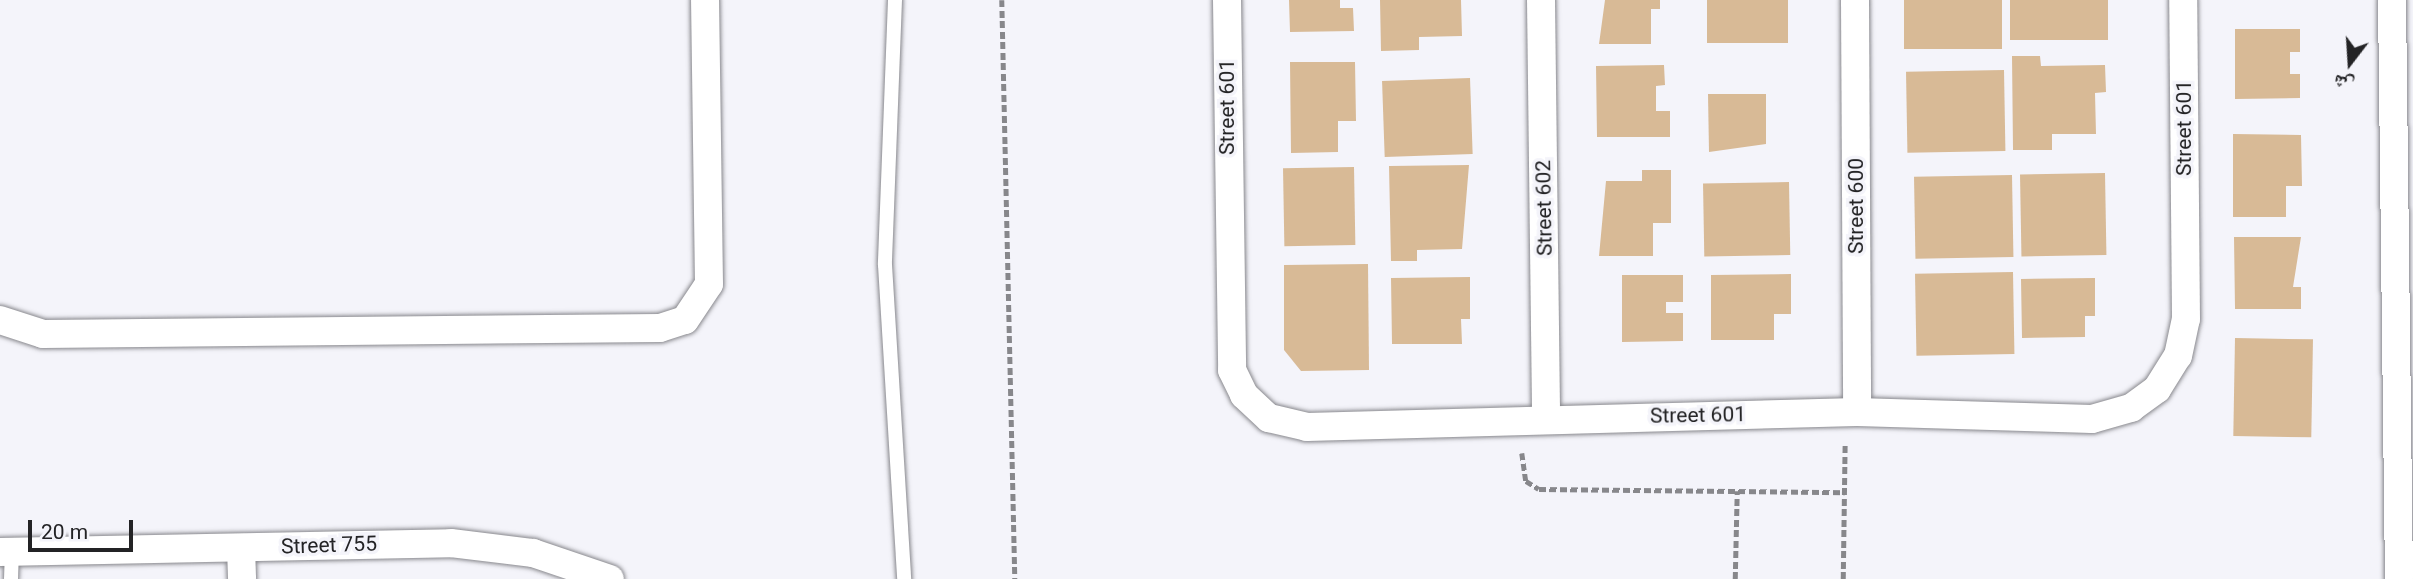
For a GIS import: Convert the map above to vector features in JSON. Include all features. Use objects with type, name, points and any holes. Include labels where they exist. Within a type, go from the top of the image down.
[{"type":"street","points":[[0,320],[26,332],[57,334],[660,328],[685,320],[709,285],[705,0]]},
{"type":"street","name":"Street 601","points":[[1227,0],[1228,332],[1232,370],[1244,395],[1269,418],[1307,427],[1534,417],[1851,413],[2092,419],[2131,408],[2157,389],[2178,356],[2186,318],[2183,0]]},
{"type":"street","name":"Street 602","points":[[1534,417],[1541,0]]},
{"type":"street","name":"Street 600","points":[[1851,413],[1854,0]]},
{"type":"street","points":[[2392,0],[2406,412],[2399,579]]},
{"type":"street","name":"Street 755","points":[[6,551],[451,543],[533,553],[610,579]]},
{"type":"street","points":[[242,548],[242,579]]},
{"type":"lane","points":[[895,0],[885,265],[904,579]]},
{"type":"lane","points":[[6,551],[11,579]]},
{"type":"path","points":[[1002,0],[1015,579]]},
{"type":"path","points":[[1843,579],[1844,492],[1851,413]]},
{"type":"path","points":[[1534,417],[1521,467],[1526,481],[1539,489],[1844,492]]},
{"type":"path","points":[[1735,579],[1737,491]]},
{"type":"building","points":[[1289,0],[1340,0],[1340,8],[1353,8],[1354,31],[1290,32]]},
{"type":"building","points":[[1380,0],[1461,0],[1462,36],[1419,37],[1419,50],[1381,51]]},
{"type":"building","points":[[1605,0],[1660,0],[1660,9],[1651,9],[1651,44],[1599,44]]},
{"type":"building","points":[[1707,0],[1788,0],[1788,43],[1707,43]]},
{"type":"building","points":[[1904,0],[2002,0],[2002,49],[1904,49]]},
{"type":"building","points":[[2010,0],[2108,0],[2108,40],[2010,40]]},
{"type":"building","points":[[2235,29],[2300,29],[2300,52],[2290,52],[2290,74],[2300,74],[2300,98],[2235,99]]},
{"type":"building","points":[[2012,56],[2040,56],[2041,66],[2105,65],[2106,92],[2095,93],[2096,134],[2052,134],[2052,150],[2013,150]]},
{"type":"building","points":[[1290,62],[1355,62],[1356,121],[1338,121],[1338,152],[1291,153]]},
{"type":"building","points":[[1664,65],[1665,85],[1656,86],[1656,111],[1670,111],[1670,137],[1597,137],[1596,66]]},
{"type":"building","points":[[2004,70],[2005,151],[1907,153],[1906,72]]},
{"type":"building","points":[[1470,78],[1473,154],[1385,157],[1382,81]]},
{"type":"building","points":[[1708,94],[1766,94],[1766,144],[1709,152]]},
{"type":"building","points":[[2233,134],[2301,135],[2302,186],[2286,186],[2286,217],[2233,217]]},
{"type":"building","points":[[1469,165],[1462,249],[1417,250],[1417,261],[1391,261],[1389,166]]},
{"type":"building","points":[[1354,167],[1355,245],[1284,246],[1283,168]]},
{"type":"building","points":[[1642,170],[1671,170],[1671,223],[1653,223],[1653,256],[1599,256],[1606,181],[1642,181]]},
{"type":"building","points":[[2105,173],[2106,255],[2021,256],[2020,174]]},
{"type":"building","points":[[2012,175],[2013,257],[1915,259],[1914,177]]},
{"type":"building","points":[[1789,182],[1790,255],[1704,256],[1703,184]]},
{"type":"building","points":[[2234,237],[2301,237],[2293,287],[2301,287],[2301,309],[2235,309]]},
{"type":"building","points":[[1368,264],[1369,370],[1301,371],[1284,350],[1284,265]]},
{"type":"building","points":[[2013,272],[2014,354],[1916,356],[1915,274]]},
{"type":"building","points":[[1791,274],[1791,314],[1774,314],[1774,340],[1711,340],[1711,275]]},
{"type":"building","points":[[1622,275],[1683,275],[1683,302],[1666,302],[1666,313],[1683,313],[1683,341],[1622,342]]},
{"type":"building","points":[[1470,277],[1470,319],[1461,319],[1462,344],[1392,344],[1391,278]]},
{"type":"building","points":[[2095,278],[2095,316],[2085,316],[2085,337],[2022,338],[2021,279]]},
{"type":"building","points":[[2235,338],[2313,339],[2311,437],[2233,436]]}]
